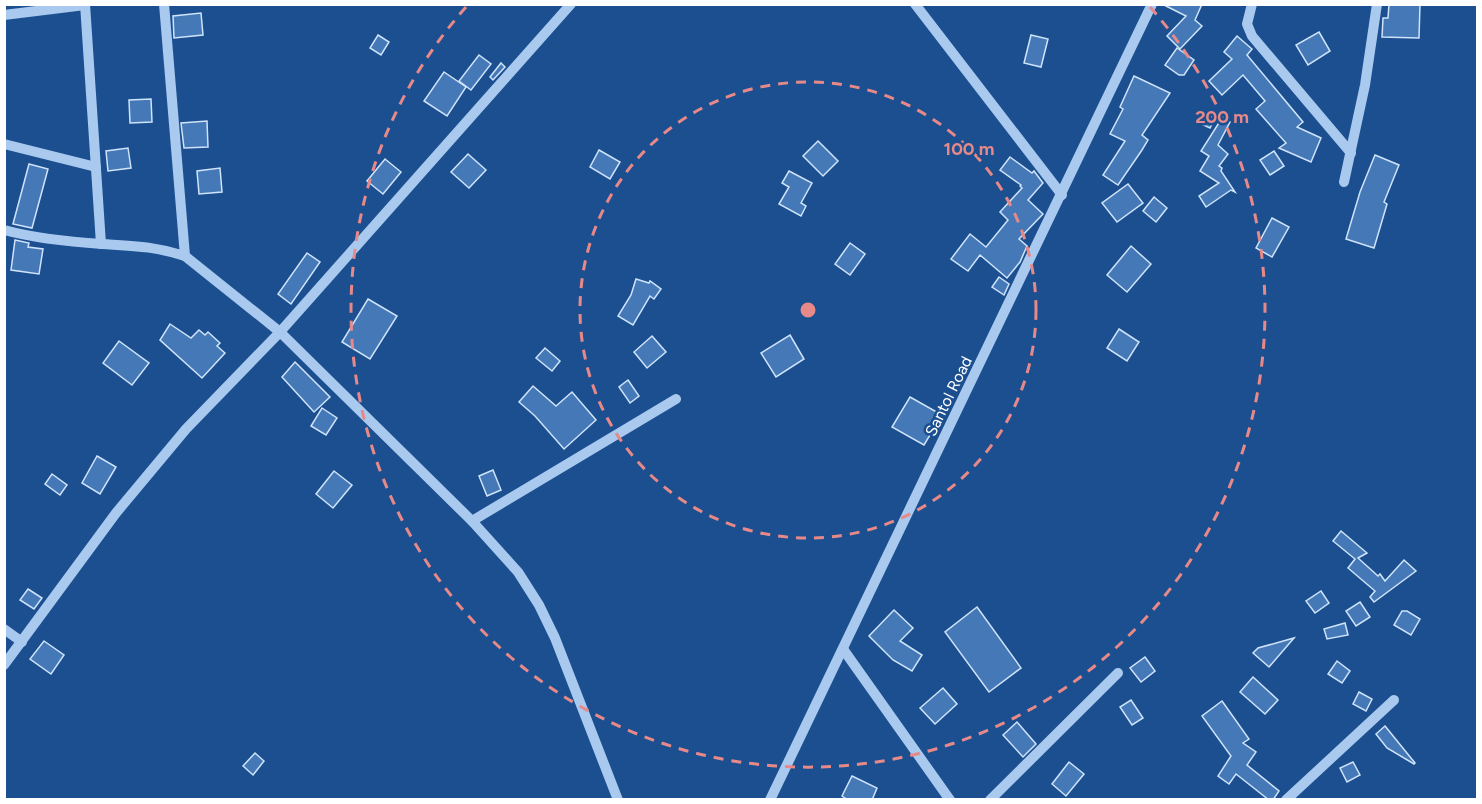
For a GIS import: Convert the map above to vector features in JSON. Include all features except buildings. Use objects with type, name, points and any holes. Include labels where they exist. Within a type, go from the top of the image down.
[{"type":"street","points":[[164,4],[185,256]]},
{"type":"street","points":[[4,665],[116,513],[186,429],[280,332],[572,4]]},
{"type":"street","points":[[915,4],[1062,195]]},
{"type":"street","name":"Santol Road","points":[[770,800],[1152,4]]},
{"type":"street","points":[[1252,4],[1247,24],[1252,36],[1351,153]]},
{"type":"street","points":[[1344,182],[1365,85],[1377,4]]},
{"type":"street","points":[[4,15],[85,5],[101,244]]},
{"type":"street","points":[[4,144],[96,167]]},
{"type":"street","points":[[4,230],[101,244],[134,244],[160,248],[185,256],[280,332],[472,521],[518,572],[539,605],[555,638],[618,800]]},
{"type":"street","points":[[472,521],[676,399]]},
{"type":"street","points":[[4,629],[22,642]]},
{"type":"street","points":[[843,648],[950,800]]},
{"type":"street","points":[[990,800],[1118,673]]},
{"type":"street","points":[[1287,800],[1394,700]]}]
